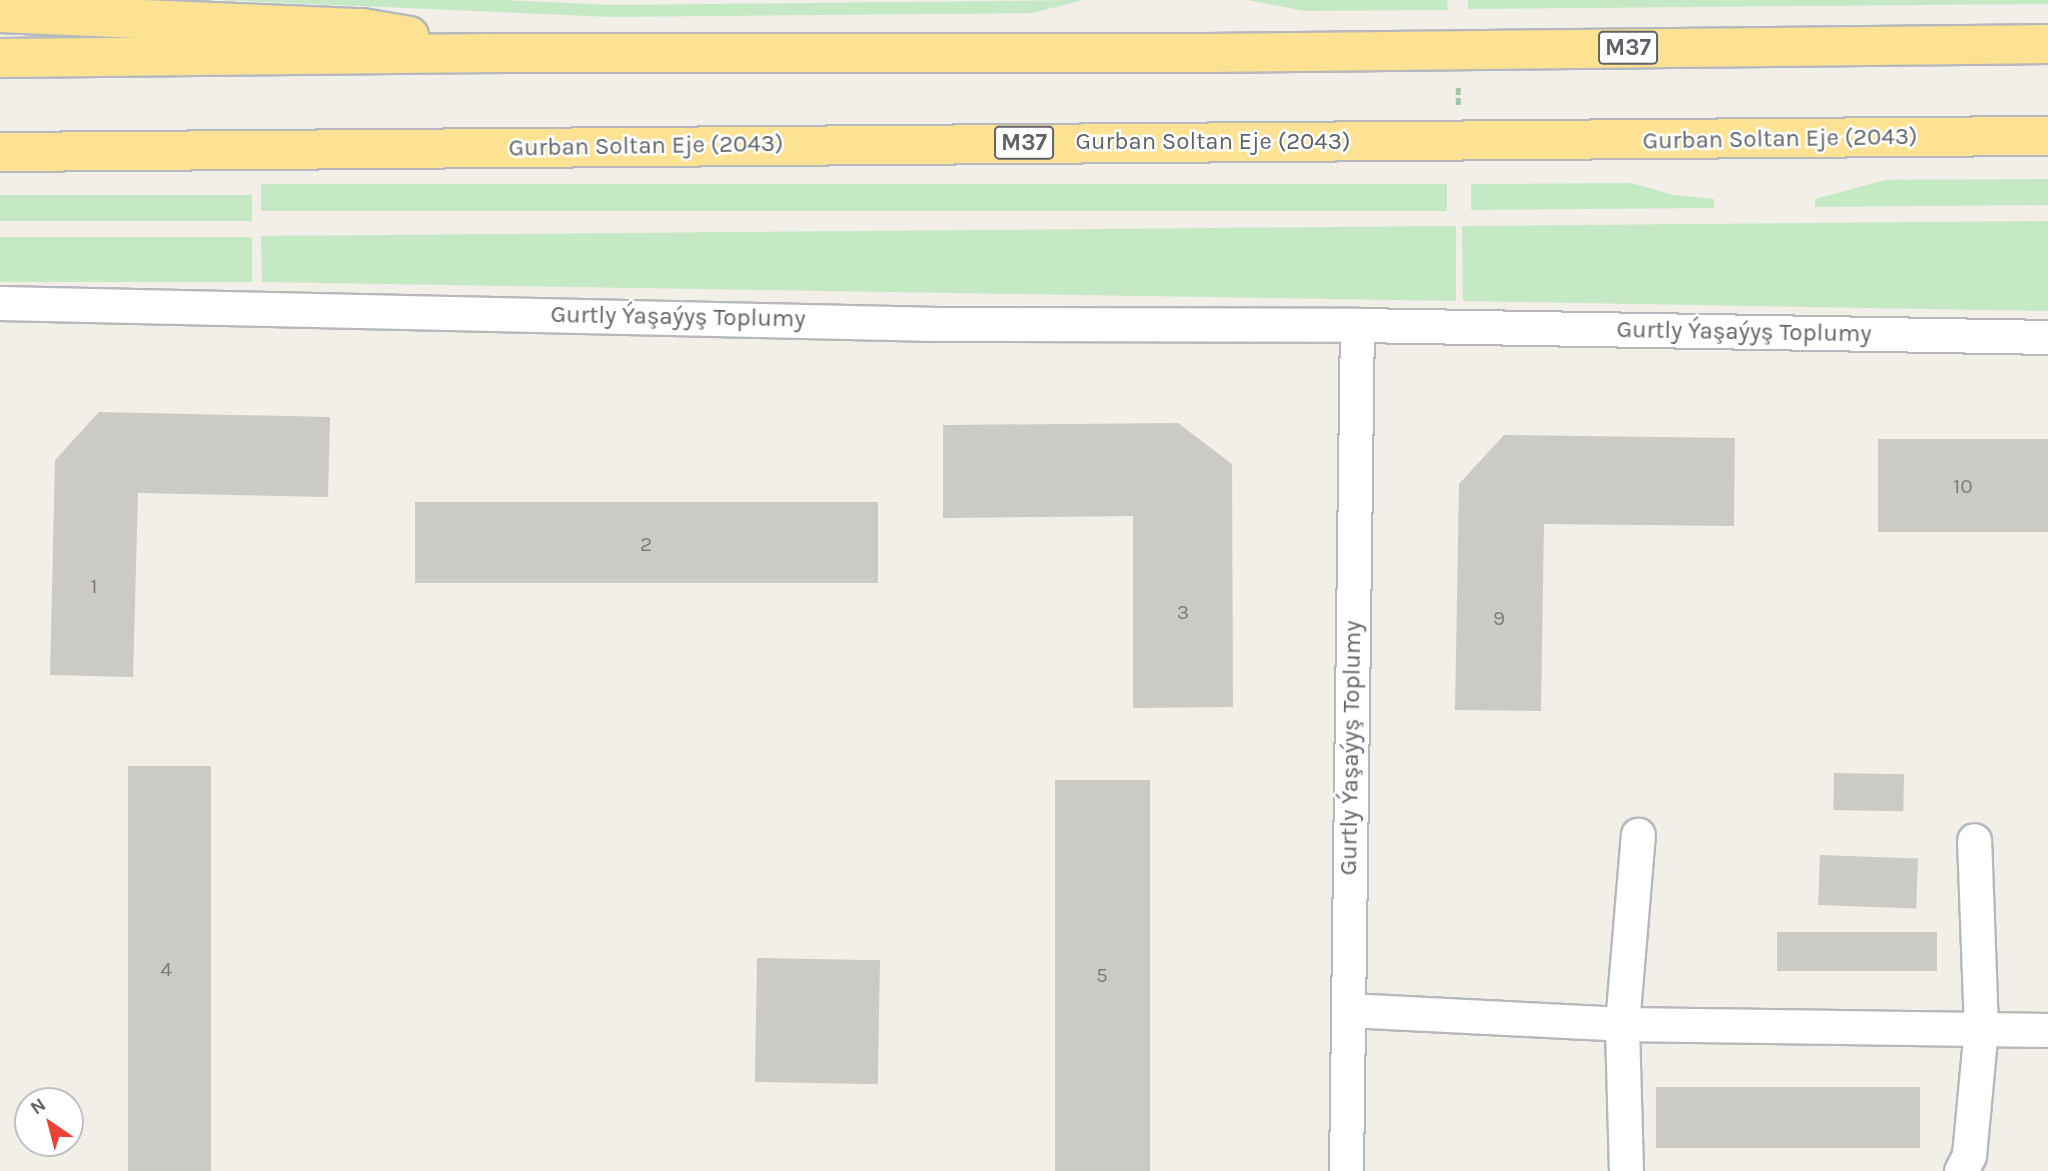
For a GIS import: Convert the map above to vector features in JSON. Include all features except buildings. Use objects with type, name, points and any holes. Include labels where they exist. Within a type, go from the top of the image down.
[{"type":"highway","points":[[0,13],[362,28],[501,53]]},
{"type":"highway","name":"M37","points":[[0,58],[501,53],[1207,53],[2048,44]]},
{"type":"highway","name":"Gurban Soltan Eje (2043)","points":[[0,152],[2048,136]]},
{"type":"street","name":"Gurtly Ýaşaýyş Toplumy","points":[[0,303],[938,324],[1357,325],[2048,337]]},
{"type":"street","name":"Gurtly Ýaşaýyş Toplumy","points":[[1346,1171],[1357,325]]},
{"type":"street","points":[[1626,1171],[1622,1024],[1638,835]]},
{"type":"street","points":[[1961,1171],[1969,1155],[1981,1029],[1974,840]]},
{"type":"street","points":[[1348,1010],[1622,1024],[2048,1030]]},
{"type":"path","points":[[1458,86],[1458,106]]},
{"type":"green space","points":[[220,0],[505,0],[612,5],[1084,0],[1032,13],[612,17]]},
{"type":"green space","points":[[1248,0],[1447,0],[1448,10],[1305,11]]},
{"type":"green space","points":[[1468,0],[2048,0],[2048,4],[1468,9]]},
{"type":"green space","points":[[2048,179],[2048,205],[1815,207],[1815,199],[1885,180]]},
{"type":"green space","points":[[1631,183],[1674,195],[1714,199],[1714,208],[1471,210],[1471,184]]},
{"type":"green space","points":[[261,184],[1447,184],[1447,211],[261,211]]},
{"type":"green space","points":[[0,195],[252,195],[252,221],[0,221]]},
{"type":"green space","points":[[2048,221],[2048,311],[1463,301],[1462,226]]},
{"type":"green space","points":[[1456,226],[1456,301],[262,282],[261,236]]},
{"type":"green space","points":[[0,237],[252,237],[252,282],[0,282]]}]
